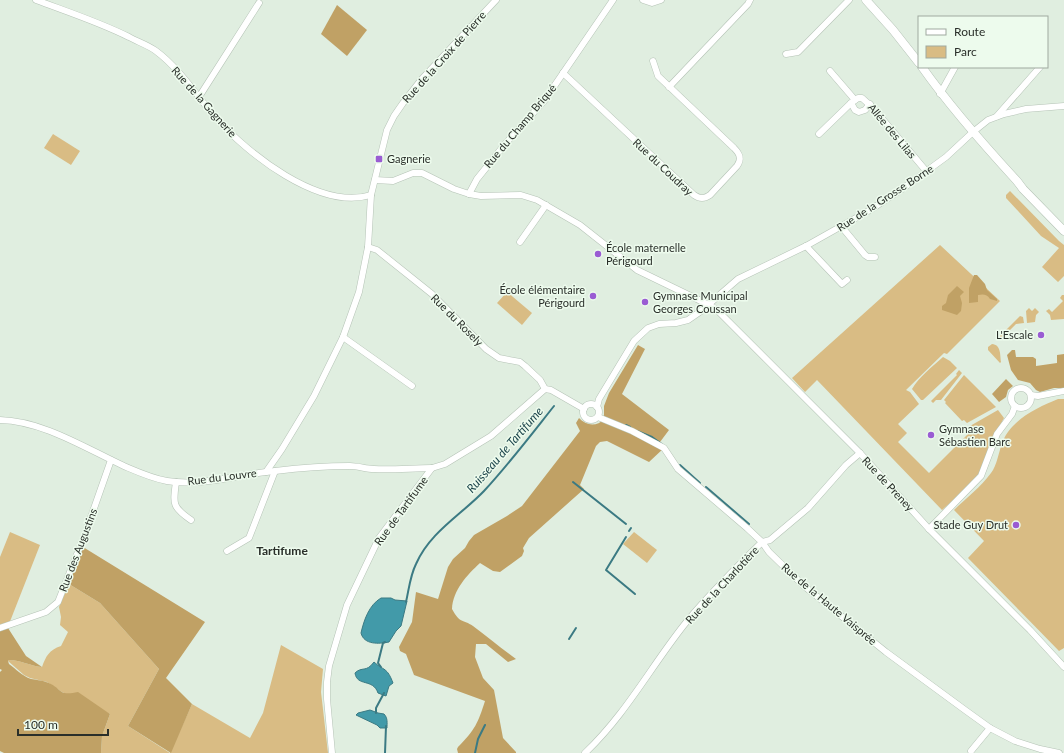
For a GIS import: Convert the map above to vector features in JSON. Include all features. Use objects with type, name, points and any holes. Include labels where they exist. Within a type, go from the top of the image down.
[{"type":"street","name":"Rue de la Gagnerie","points":[[36,0],[97,22],[150,47],[179,73],[225,127],[254,153],[282,174],[320,192],[353,198],[371,195]]},
{"type":"street","name":"Rue de la Croix de Pierre","points":[[266,472],[282,449],[314,396],[342,337],[359,292],[368,247],[371,195],[387,130],[394,116],[421,80],[496,0]]},
{"type":"street","name":"Rue du Champ Briqué","points":[[469,194],[477,179],[506,143],[544,101],[613,0]]},
{"type":"street","points":[[643,0],[652,3],[661,0]]},
{"type":"street","points":[[669,87],[748,4],[750,0]]},
{"type":"street","points":[[786,54],[798,52],[849,0]]},
{"type":"street","points":[[866,0],[893,30],[918,62]]},
{"type":"street","points":[[199,96],[259,3]]},
{"type":"street","name":"Rue du Coudray","points":[[563,73],[694,195],[699,198],[703,198],[710,195],[737,166],[740,160],[739,154],[658,76],[653,61]]},
{"type":"street","points":[[923,68],[940,94],[1018,181],[1023,189],[1064,231]]},
{"type":"street","points":[[940,94],[955,68]]},
{"type":"street","points":[[997,116],[1039,68]]},
{"type":"street","points":[[830,71],[853,101],[855,110],[860,112],[865,110],[870,104]]},
{"type":"street","name":"Allée des Lilas","points":[[820,134],[853,101],[862,98],[870,104],[927,172]]},
{"type":"street","name":"Rue de la Grosse Borne","points":[[708,304],[738,280],[806,246],[882,202],[927,172],[988,120],[997,116],[1026,109],[1064,106]]},
{"type":"street","name":"Rue de Preney","points":[[375,180],[393,181],[413,173],[422,173],[454,189],[469,194],[481,196],[521,195],[537,200],[580,225],[637,270],[716,309],[860,453],[929,529],[1030,630],[1064,667]]},
{"type":"street","points":[[1018,181],[1027,186],[1064,225]]},
{"type":"street","points":[[520,242],[546,205]]},
{"type":"street","points":[[841,226],[865,255],[868,257],[875,257]]},
{"type":"street","points":[[806,246],[842,284],[847,280]]},
{"type":"street","name":"Rue du Rosely","points":[[368,247],[381,253],[432,294],[486,349],[500,358],[520,362],[535,374],[545,389]]},
{"type":"street","points":[[584,408],[584,416],[588,420],[593,420],[598,417],[599,411],[597,407],[599,399],[638,336],[652,326],[688,320],[708,304]]},
{"type":"street","points":[[342,337],[412,386]]},
{"type":"street","points":[[1020,388],[1027,389],[1031,395],[1031,401],[1028,407],[1021,409],[1015,406],[1011,401],[1012,394],[1020,388]]},
{"type":"street","points":[[545,389],[551,390],[584,408]]},
{"type":"street","name":"Rue de Tartifume","points":[[332,753],[327,699],[329,666],[346,605],[378,538],[432,468],[445,464],[491,436],[545,389]]},
{"type":"street","points":[[1031,395],[1038,396],[1064,390]]},
{"type":"street","points":[[584,408],[590,404],[597,407]]},
{"type":"street","points":[[929,529],[981,476],[997,434],[1012,414],[1015,406]]},
{"type":"street","name":"Rue de la Haute Vaisprée","points":[[598,417],[644,436],[664,448],[678,469],[762,542],[769,552],[788,571],[835,612],[886,652],[990,728],[1015,741],[1059,753]]},
{"type":"street","name":"Rue du Louvre","points":[[0,420],[20,422],[54,433],[143,475],[160,480],[176,482],[194,482],[230,478],[275,471],[352,466],[374,469],[432,468]]},
{"type":"street","name":"Rue de la Charlotière","points":[[585,753],[606,732],[626,707],[684,626],[711,593],[762,542],[770,540],[808,508],[846,466],[860,453]]},
{"type":"street","name":"Rue des Augustins","points":[[0,628],[46,612],[58,602],[85,534],[110,460]]},
{"type":"street","points":[[227,552],[249,538],[275,471]]},
{"type":"street","points":[[176,482],[174,504],[179,512],[191,520]]},
{"type":"street","points":[[971,751],[990,728]]},
{"type":"green space","points":[[53,134],[80,151],[71,165],[44,148]]},
{"type":"green space","points":[[1010,191],[1064,245],[1064,276],[1058,282],[1042,267],[1059,248],[1041,236],[1006,198],[1006,195]]},
{"type":"green space","points":[[940,245],[1000,301],[947,354],[944,353],[906,390],[910,392],[919,404],[898,424],[907,433],[898,442],[929,473],[973,429],[970,426],[998,410],[1004,418],[993,438],[982,471],[969,486],[942,510],[817,380],[805,392],[792,378]]},
{"type":"green space","points":[[507,292],[532,313],[522,325],[497,303]]},
{"type":"green space","points":[[1064,295],[1064,319],[1051,320],[1050,315],[1046,311],[1049,309],[1052,312],[1063,301],[1060,298]]},
{"type":"green space","points":[[1029,308],[1032,311],[1035,308],[1039,312],[1036,315],[1035,322],[1027,323],[1026,311]]},
{"type":"green space","points":[[1020,316],[1023,317],[1024,323],[1016,324],[1002,338],[1000,338],[1000,336]]},
{"type":"green space","points":[[992,344],[997,346],[1000,350],[1000,363],[988,350],[988,347]]},
{"type":"green space","points":[[943,357],[957,368],[923,400],[921,400],[912,389],[922,376]]},
{"type":"green space","points":[[959,370],[962,373],[941,400],[936,400],[933,403],[931,401],[957,375],[956,374]]},
{"type":"green space","points":[[964,375],[996,407],[967,423],[964,420],[962,421],[944,400]]},
{"type":"green space","name":"Stade Guy Drut","points":[[1058,399],[1064,399],[1064,648],[1059,651],[968,558],[984,541],[954,510],[978,488],[991,473],[995,466],[1003,441],[1012,427],[1034,410]]},
{"type":"green space","points":[[10,532],[40,545],[9,624],[0,626],[0,557]]},
{"type":"green space","points":[[634,532],[657,550],[647,563],[623,544]]},
{"type":"green space","points":[[69,584],[100,603],[159,669],[128,726],[170,753],[101,753],[102,736],[110,714],[62,692],[47,682],[24,675],[8,661],[18,661],[42,667],[48,654],[61,646],[68,632],[60,625],[61,617],[59,607]]},
{"type":"green space","points":[[281,645],[323,669],[321,692],[328,753],[170,753],[192,704],[250,738],[263,713]]},
{"type":"shaded area","points":[[337,5],[367,30],[347,56],[321,34]]},
{"type":"shaded area","points":[[974,275],[977,275],[985,284],[987,290],[997,299],[997,301],[982,294],[978,295],[978,302],[969,303],[969,288]]},
{"type":"shaded area","points":[[957,286],[964,292],[960,296],[962,303],[961,311],[957,315],[942,310],[942,306],[946,303],[948,295]]},
{"type":"shaded area","points":[[638,345],[645,349],[622,394],[669,430],[660,442],[664,448],[649,462],[607,441],[600,442],[596,446],[580,485],[584,489],[529,538],[523,548],[524,551],[522,556],[500,572],[493,571],[480,563],[462,583],[455,595],[452,609],[457,617],[473,626],[516,659],[508,662],[486,644],[476,644],[475,657],[483,678],[494,690],[503,738],[516,753],[458,753],[458,747],[475,726],[485,701],[414,675],[406,654],[400,651],[399,647],[412,622],[416,592],[438,599],[448,567],[453,559],[465,548],[474,535],[522,506],[580,431],[576,423],[579,418],[588,424],[595,424],[604,419],[604,406],[609,393]]},
{"type":"shaded area","points":[[1012,350],[1015,350],[1016,357],[1033,357],[1036,359],[1036,366],[1057,363],[1057,355],[1064,354],[1064,388],[1054,388],[1040,392],[1030,383],[1018,380],[1011,370],[1007,355]]},
{"type":"shaded area","points":[[1006,379],[1013,386],[1008,390],[1006,397],[999,402],[992,394]]},
{"type":"shaded area","points":[[83,547],[205,622],[166,678],[192,704],[171,753],[128,726],[159,669],[100,603],[69,584]]},
{"type":"shaded area","points":[[8,628],[26,656],[42,667],[13,660],[8,661],[9,664],[28,678],[44,681],[66,693],[78,692],[110,714],[102,736],[101,753],[4,753],[0,751],[0,672],[2,670],[0,669],[0,631]]},
{"type":"water","points":[[381,598],[407,601],[401,626],[389,642],[372,643],[365,640],[361,633],[365,618],[370,609]]},
{"type":"water","points":[[374,662],[387,672],[393,683],[389,686],[386,696],[378,693],[376,688],[362,682],[356,677],[355,673],[357,671],[369,667]]},
{"type":"water","points":[[370,710],[384,714],[387,719],[387,728],[380,728],[377,725],[356,715],[358,713]]},
{"type":"waterway","name":"Ruisseau de Tartifume","points":[[406,602],[414,569],[429,542],[484,491],[554,406]]},
{"type":"waterway","points":[[626,425],[630,427]]},
{"type":"waterway","points":[[637,431],[652,437],[663,445]]},
{"type":"waterway","points":[[680,465],[700,483]]},
{"type":"waterway","points":[[573,482],[626,524]]},
{"type":"waterway","points":[[706,487],[749,524]]},
{"type":"waterway","points":[[626,537],[606,570],[635,594]]},
{"type":"waterway","points":[[569,639],[576,628]]},
{"type":"waterway","name":"Ruisseau de Tartifume","points":[[381,667],[378,663],[383,643],[385,642]]},
{"type":"waterway","name":"Ruisseau de Tartifume","points":[[376,713],[376,708],[384,693]]},
{"type":"waterway","points":[[475,753],[478,739],[485,725]]},
{"type":"waterway","name":"Ruisseau de Tartifume","points":[[385,753],[386,726]]},
{"type":"place","name":"Gagnerie","points":[[379,159]]},
{"type":"place","name":"École maternelle Périgourd","points":[[598,254]]},
{"type":"place","name":"École élémentaire Périgourd","points":[[593,296]]},
{"type":"place","name":"Gymnase Municipal Georges Coussan","points":[[645,302]]},
{"type":"place","name":"L'Escale","points":[[1041,335]]},
{"type":"place","name":"Gymnase Sébastien Barc","points":[[931,435]]},
{"type":"place","name":"Stade Guy Drut","points":[[1016,525]]},
{"type":"district","name":"Tartifume","points":[[282,551]]}]
